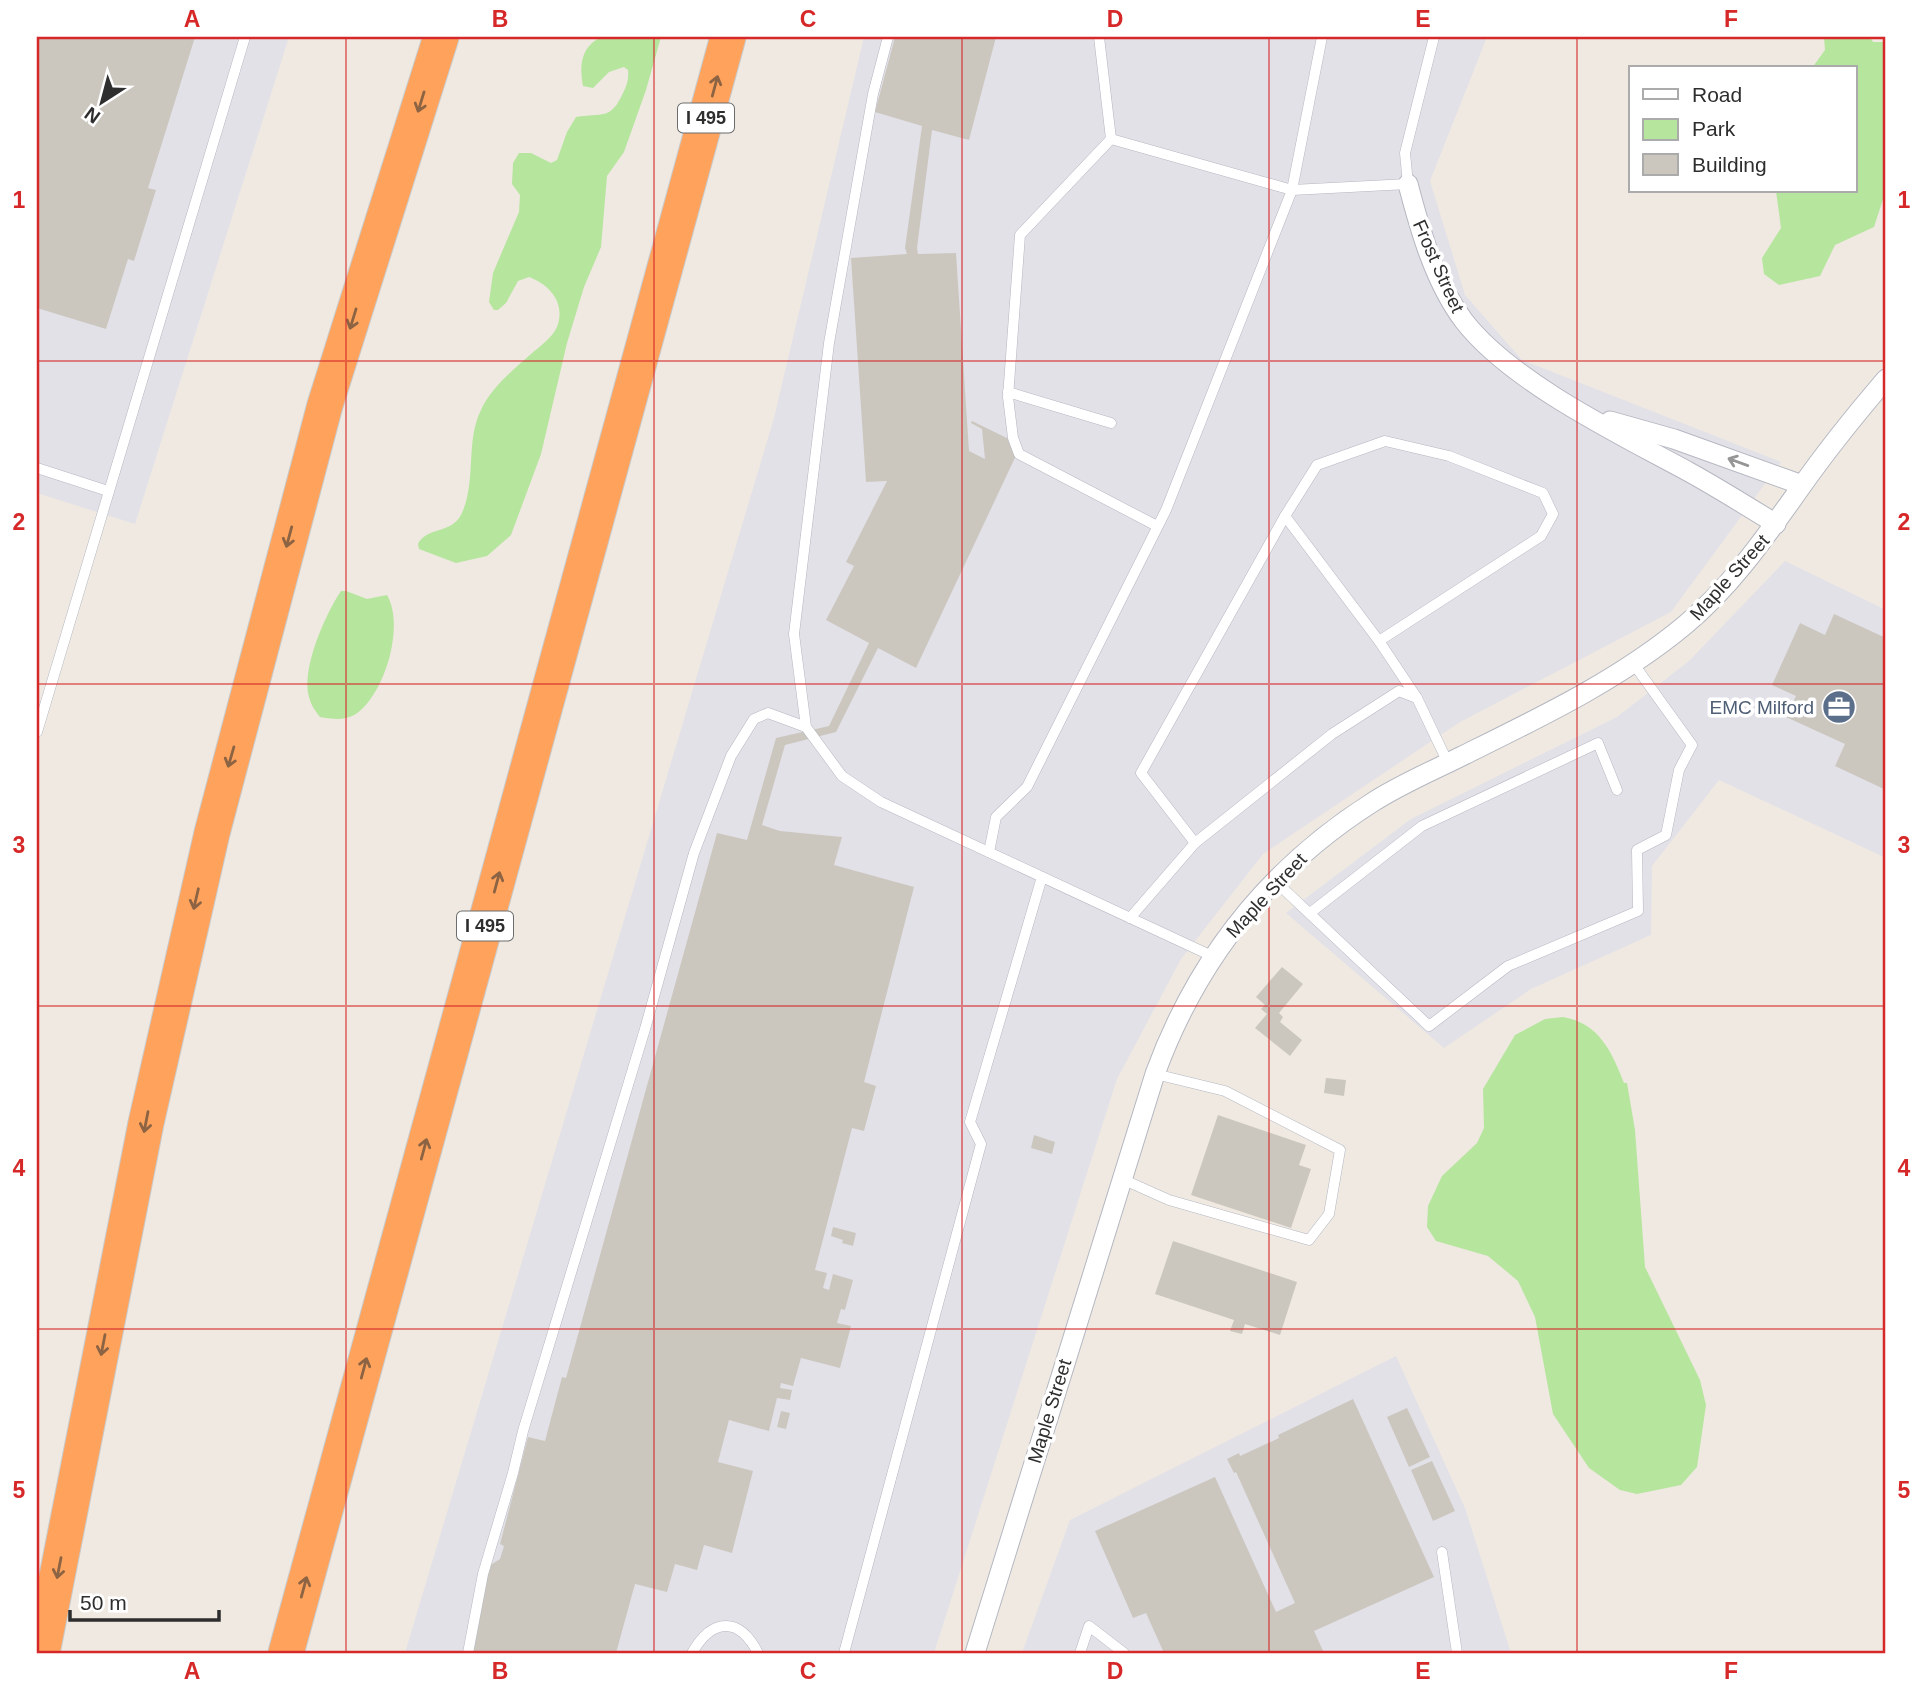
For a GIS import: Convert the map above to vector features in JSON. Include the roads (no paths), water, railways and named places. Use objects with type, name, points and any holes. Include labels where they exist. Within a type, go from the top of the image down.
[{"type":"highway","points":[[42,1653],[151,1100],[214,822],[325,405],[441,37]]},
{"type":"highway","name":"I 495","points":[[286,1653],[728,37]]},
{"type":"street","name":"Frost Street","points":[[1408,184],[1416,215],[1437,271],[1464,321],[1480,338],[1517,370],[1586,414],[1776,524]]},
{"type":"street","name":"Maple Street","points":[[975,1653],[1155,1074],[1179,1015],[1212,956],[1275,881],[1303,854],[1346,820],[1386,795],[1542,716],[1633,663],[1665,641],[1708,604],[1747,561],[1802,485],[1886,379]]},
{"type":"street","name":"Frost Street","points":[[1586,414],[1674,439],[1802,485]]},
{"type":"lane","points":[[37,732],[245,37]]},
{"type":"lane","points":[[888,37],[873,94],[829,343],[794,634],[806,727],[842,776],[881,802],[1212,956]]},
{"type":"lane","points":[[1099,37],[1111,139]]},
{"type":"lane","points":[[989,852],[996,817],[1027,787],[1166,509],[1292,190],[1322,37]]},
{"type":"lane","points":[[1111,139],[1292,190],[1408,184],[1405,153],[1434,37]]},
{"type":"lane","points":[[1111,139],[1020,235],[1008,392],[1013,438],[1019,454],[1157,526]]},
{"type":"lane","points":[[1008,392],[1111,423]]},
{"type":"lane","points":[[1195,843],[1141,773],[1285,516],[1317,465],[1385,441],[1449,456],[1543,493],[1553,514],[1541,536],[1378,641]]},
{"type":"lane","points":[[37,468],[108,491]]},
{"type":"lane","points":[[1285,516],[1417,698],[1448,763]]},
{"type":"lane","points":[[1275,881],[1429,1026],[1508,966],[1638,911],[1637,850],[1666,835],[1679,770],[1692,745],[1633,663]]},
{"type":"lane","points":[[1130,918],[1195,843],[1344,726],[1399,691],[1417,698]]},
{"type":"lane","points":[[468,1653],[483,1574],[523,1431],[645,1029],[694,853],[731,757],[754,719],[768,713],[806,727]]},
{"type":"lane","points":[[1310,913],[1422,826],[1598,743],[1617,790]]},
{"type":"lane","points":[[844,1653],[981,1144],[970,1122],[1042,877]]},
{"type":"lane","points":[[1122,1180],[1169,1200],[1309,1240],[1329,1214],[1340,1150],[1225,1091],[1155,1074]]},
{"type":"lane","points":[[1442,1552],[1457,1653]]},
{"type":"lane","points":[[692,1653],[710,1630],[726,1626],[743,1631],[758,1653]]},
{"type":"lane","points":[[1080,1653],[1088,1626],[1124,1653]]},
{"type":"place","name":"EMC Milford","points":[[1839,707]]}]
